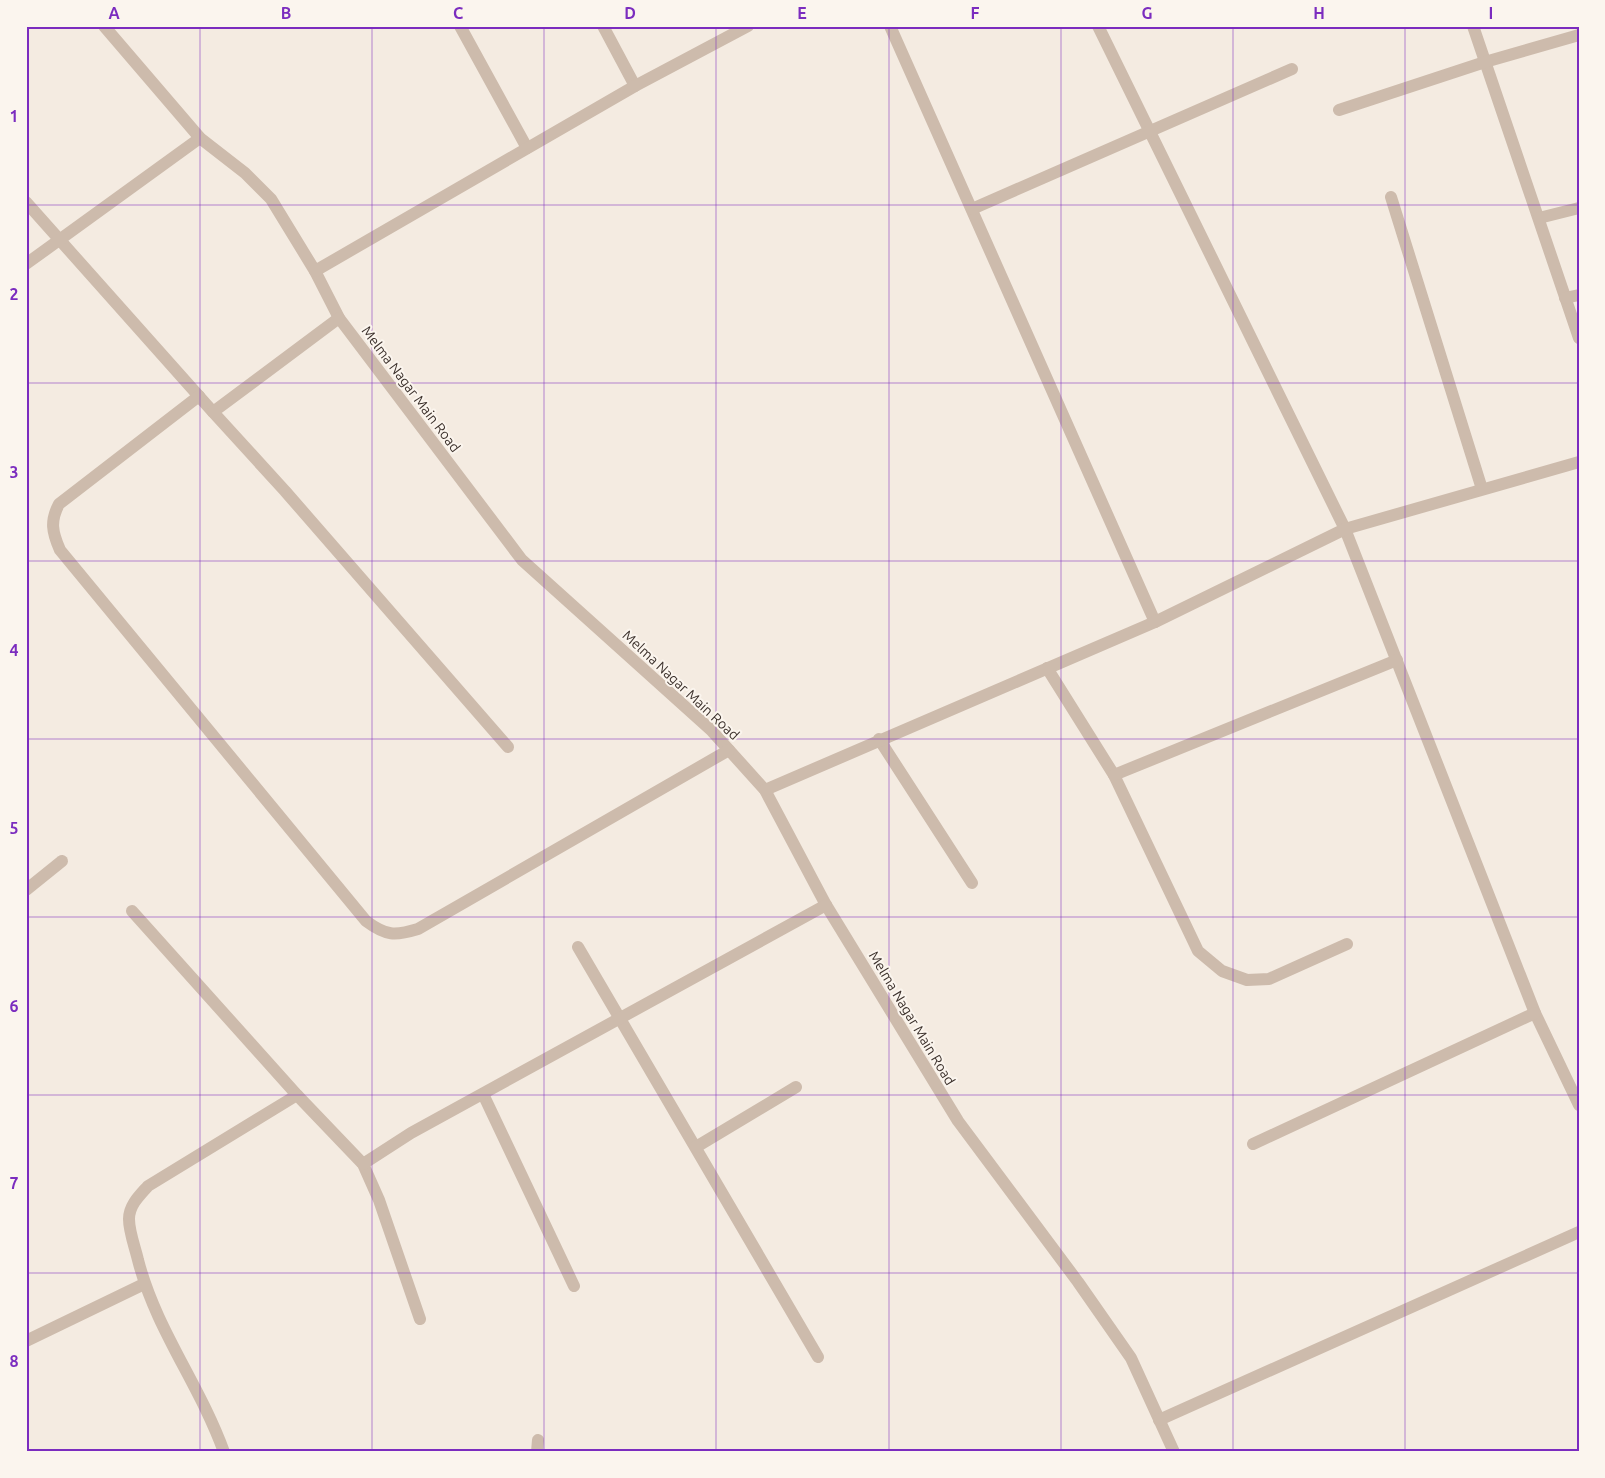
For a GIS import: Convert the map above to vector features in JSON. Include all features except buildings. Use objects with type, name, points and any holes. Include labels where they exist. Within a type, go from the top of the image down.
[{"type":"street","name":"Melma Nagar Main Road","points":[[104,26],[200,138],[244,173],[271,199],[315,270],[339,318],[522,560],[678,698],[765,790],[826,905],[958,1121],[1078,1282],[1130,1358],[1174,1452]]},
{"type":"street","points":[[460,26],[527,148]]},
{"type":"street","points":[[603,26],[635,86]]},
{"type":"street","points":[[315,270],[635,86],[748,26]]},
{"type":"street","points":[[890,26],[1155,622]]},
{"type":"street","points":[[1098,26],[1345,529],[1535,1013],[1579,1105]]},
{"type":"street","points":[[1473,26],[1579,338]]},
{"type":"street","points":[[1339,110],[1485,62],[1579,35]]},
{"type":"street","points":[[972,210],[1292,69]]},
{"type":"street","points":[[26,264],[200,138]]},
{"type":"street","points":[[1391,197],[1482,489]]},
{"type":"street","points":[[26,202],[58,240],[286,491],[508,747]]},
{"type":"street","points":[[1539,218],[1579,208]]},
{"type":"street","points":[[1565,298],[1579,295]]},
{"type":"street","points":[[214,412],[339,318]]},
{"type":"street","points":[[199,396],[59,504],[53,516],[53,533],[60,550],[366,921],[378,931],[397,935],[418,928],[729,750]]},
{"type":"street","points":[[765,790],[879,739],[1155,622],[1345,529],[1579,462]]},
{"type":"street","points":[[1114,775],[1397,660]]},
{"type":"street","points":[[1047,668],[1114,775],[1198,952],[1222,970],[1247,980],[1269,979],[1347,944]]},
{"type":"street","points":[[879,739],[972,884]]},
{"type":"street","points":[[26,890],[62,861]]},
{"type":"street","points":[[363,1164],[411,1133],[826,905]]},
{"type":"street","points":[[132,911],[296,1095],[363,1164],[379,1200],[420,1319]]},
{"type":"street","points":[[578,947],[818,1357]]},
{"type":"street","points":[[1253,1144],[1535,1013]]},
{"type":"street","points":[[696,1147],[796,1087]]},
{"type":"street","points":[[483,1094],[574,1286]]},
{"type":"street","points":[[224,1452],[217,1433],[168,1339],[144,1284],[129,1218],[135,1201],[148,1186],[296,1095]]},
{"type":"street","points":[[1159,1420],[1579,1232]]},
{"type":"street","points":[[26,1341],[144,1284]]}]
